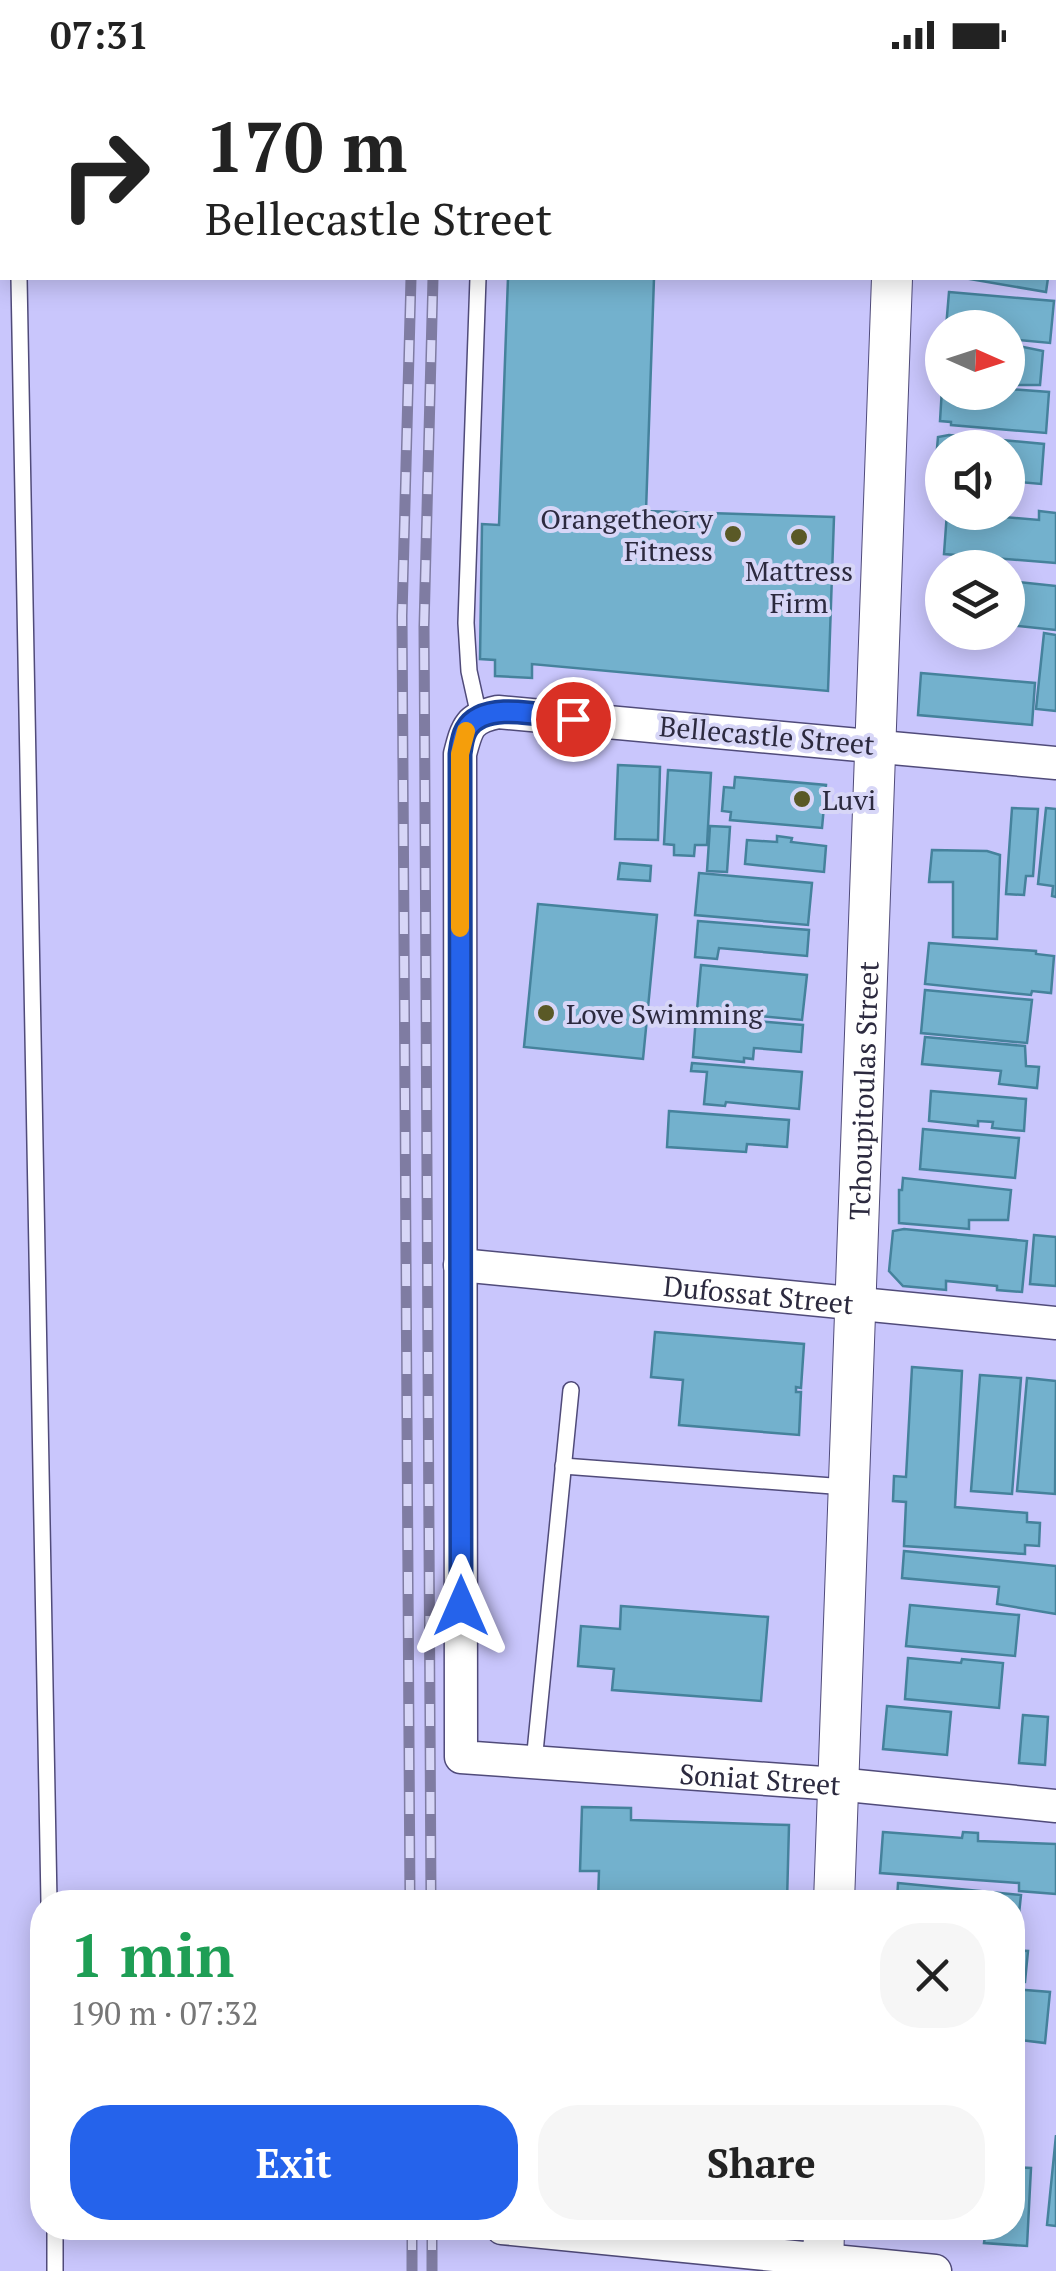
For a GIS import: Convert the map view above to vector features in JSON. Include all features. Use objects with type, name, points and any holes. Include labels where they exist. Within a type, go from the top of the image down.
[{"type":"street","name":"Tchoupitoulas Street","points":[[834,1890],[892,280]]},
{"type":"street","name":"Bellecastle Street","points":[[479,716],[498,712],[1056,763]]},
{"type":"street","points":[[460,1266],[460,754],[466,730],[479,716]]},
{"type":"street","name":"Dufossat Street","points":[[460,1266],[1056,1324]]},
{"type":"street","name":"Soniat Street","points":[[460,1266],[461,1757],[837,1784],[1056,1806]]},
{"type":"street","points":[[656,2240],[823,2253],[935,2271]]},
{"type":"lane","points":[[19,280],[49,1890]]},
{"type":"lane","points":[[478,280],[466,623],[479,716]]},
{"type":"lane","points":[[534,1762],[571,1390]]},
{"type":"lane","points":[[563,1466],[846,1486]]},
{"type":"lane","points":[[55,2240],[55,2271]]},
{"type":"building","points":[[508,280],[654,280],[646,511],[834,517],[828,691],[532,664],[532,678],[495,676],[495,660],[480,659],[482,524],[499,525]]},
{"type":"building","points":[[976,280],[1048,280],[1046,292]]},
{"type":"building","points":[[949,292],[1054,301],[1050,343],[1025,341],[1025,310],[948,310]]},
{"type":"building","points":[[1025,347],[1043,351],[1040,385],[1025,385]]},
{"type":"building","points":[[1025,390],[1049,392],[1046,433],[940,421],[941,410],[1025,410]]},
{"type":"building","points":[[1025,442],[1044,444],[1041,484],[1025,483]]},
{"type":"building","points":[[1039,511],[1056,513],[1056,563],[1025,561],[1025,550],[944,550],[946,530],[1025,530],[1025,519],[1039,520]]},
{"type":"building","points":[[1025,583],[1056,586],[1056,630],[1025,627]]},
{"type":"building","points":[[1044,633],[1056,635],[1056,711],[1036,709]]},
{"type":"building","points":[[921,673],[1035,683],[1032,725],[918,715]]},
{"type":"building","points":[[618,765],[660,767],[658,840],[615,839]]},
{"type":"building","points":[[668,770],[711,773],[707,845],[695,845],[694,856],[674,855],[674,845],[664,844]]},
{"type":"building","points":[[735,777],[826,785],[822,828],[730,820],[731,812],[722,811],[724,787],[734,788]]},
{"type":"building","points":[[1012,808],[1038,809],[1033,876],[1026,876],[1024,895],[1006,894]]},
{"type":"building","points":[[1046,808],[1056,809],[1056,897],[1052,896],[1053,886],[1038,884]]},
{"type":"building","points":[[710,826],[730,827],[727,872],[707,871]]},
{"type":"building","points":[[777,836],[792,838],[791,842],[826,846],[824,872],[745,864],[747,840],[777,842]]},
{"type":"building","points":[[932,850],[987,851],[1000,855],[997,939],[953,937],[953,882],[929,882]]},
{"type":"building","points":[[620,863],[651,866],[650,881],[618,879]]},
{"type":"building","points":[[699,873],[812,883],[808,925],[695,915]]},
{"type":"building","points":[[538,904],[657,915],[643,1059],[524,1047]]},
{"type":"building","points":[[698,921],[809,930],[807,956],[719,948],[717,959],[695,957]]},
{"type":"building","points":[[929,943],[1036,951],[1054,956],[1051,993],[1032,991],[1031,995],[925,984]]},
{"type":"building","points":[[701,965],[807,975],[802,1020],[697,1010]]},
{"type":"building","points":[[925,990],[1032,1000],[1027,1043],[921,1033]]},
{"type":"building","points":[[696,1016],[803,1025],[801,1052],[754,1048],[753,1059],[744,1058],[744,1062],[693,1057]]},
{"type":"building","points":[[925,1037],[1025,1046],[1026,1066],[1039,1067],[1037,1088],[999,1084],[1001,1071],[922,1064]]},
{"type":"building","points":[[692,1063],[802,1072],[799,1109],[726,1102],[725,1106],[704,1104],[707,1072],[691,1071]]},
{"type":"building","points":[[931,1091],[1026,1099],[1024,1131],[992,1128],[993,1122],[978,1121],[978,1126],[929,1121]]},
{"type":"building","points":[[669,1111],[789,1120],[787,1147],[747,1144],[746,1152],[667,1147]]},
{"type":"building","points":[[923,1129],[1019,1138],[1015,1178],[920,1169]]},
{"type":"building","points":[[903,1178],[1011,1190],[1008,1220],[969,1220],[969,1229],[899,1223]]},
{"type":"building","points":[[893,1231],[1027,1241],[1022,1292],[946,1281],[946,1290],[903,1286],[889,1271]]},
{"type":"building","points":[[1034,1235],[1056,1237],[1056,1286],[1030,1284]]},
{"type":"building","points":[[655,1332],[804,1344],[801,1388],[796,1387],[796,1392],[801,1392],[799,1435],[679,1425],[683,1380],[651,1377]]},
{"type":"building","points":[[912,1367],[962,1371],[955,1507],[1027,1513],[1027,1522],[1040,1523],[1039,1546],[1025,1545],[1025,1554],[904,1546],[906,1502],[893,1501],[894,1476],[906,1477]]},
{"type":"building","points":[[980,1375],[1021,1378],[1012,1494],[971,1491]]},
{"type":"building","points":[[1027,1378],[1056,1381],[1055,1494],[1017,1491]]},
{"type":"building","points":[[904,1551],[1056,1566],[1056,1614],[997,1604],[999,1587],[902,1578]]},
{"type":"building","points":[[910,1605],[1019,1615],[1015,1656],[906,1646]]},
{"type":"building","points":[[621,1606],[768,1617],[761,1701],[612,1690],[614,1669],[578,1666],[581,1626],[620,1629]]},
{"type":"building","points":[[908,1658],[1003,1663],[999,1708],[905,1699]]},
{"type":"building","points":[[887,1706],[951,1712],[947,1755],[883,1749]]},
{"type":"building","points":[[1023,1715],[1048,1717],[1045,1765],[1019,1763]]},
{"type":"building","points":[[582,1807],[631,1808],[631,1820],[789,1825],[787,1890],[598,1890],[599,1871],[580,1871]]},
{"type":"building","points":[[883,1832],[962,1838],[963,1832],[978,1833],[978,1841],[1056,1844],[1056,1894],[1019,1890],[1019,1883],[880,1873]]},
{"type":"building","points":[[898,1883],[970,1890],[898,1890]]},
{"type":"building","points":[[1025,1990],[1050,1992],[1045,2043],[1025,2041]]},
{"type":"building","points":[[1056,2135],[1056,2226],[1047,2225]]},
{"type":"building","points":[[1025,2168],[1031,2168],[1027,2246],[984,2243],[1025,2240]]},
{"type":"railway","points":[[410,1890],[402,616],[411,280]]},
{"type":"railway","points":[[431,1890],[424,627],[433,280]]},
{"type":"railway","points":[[412,2240],[412,2271]]},
{"type":"railway","points":[[432,2240],[432,2271]]},
{"type":"slow traffic","points":[[460,928],[460,754],[466,731]]},
{"type":"place","name":"Orangetheory Fitness","points":[[733,534]]},
{"type":"place","name":"Mattress Firm","points":[[799,537]]},
{"type":"place","name":"Luvi","points":[[802,799]]},
{"type":"place","name":"Love Swimming","points":[[546,1013]]},
{"type":"route","points":[[461,1606],[460,754],[466,730],[479,716],[498,712],[573,719]]}]
